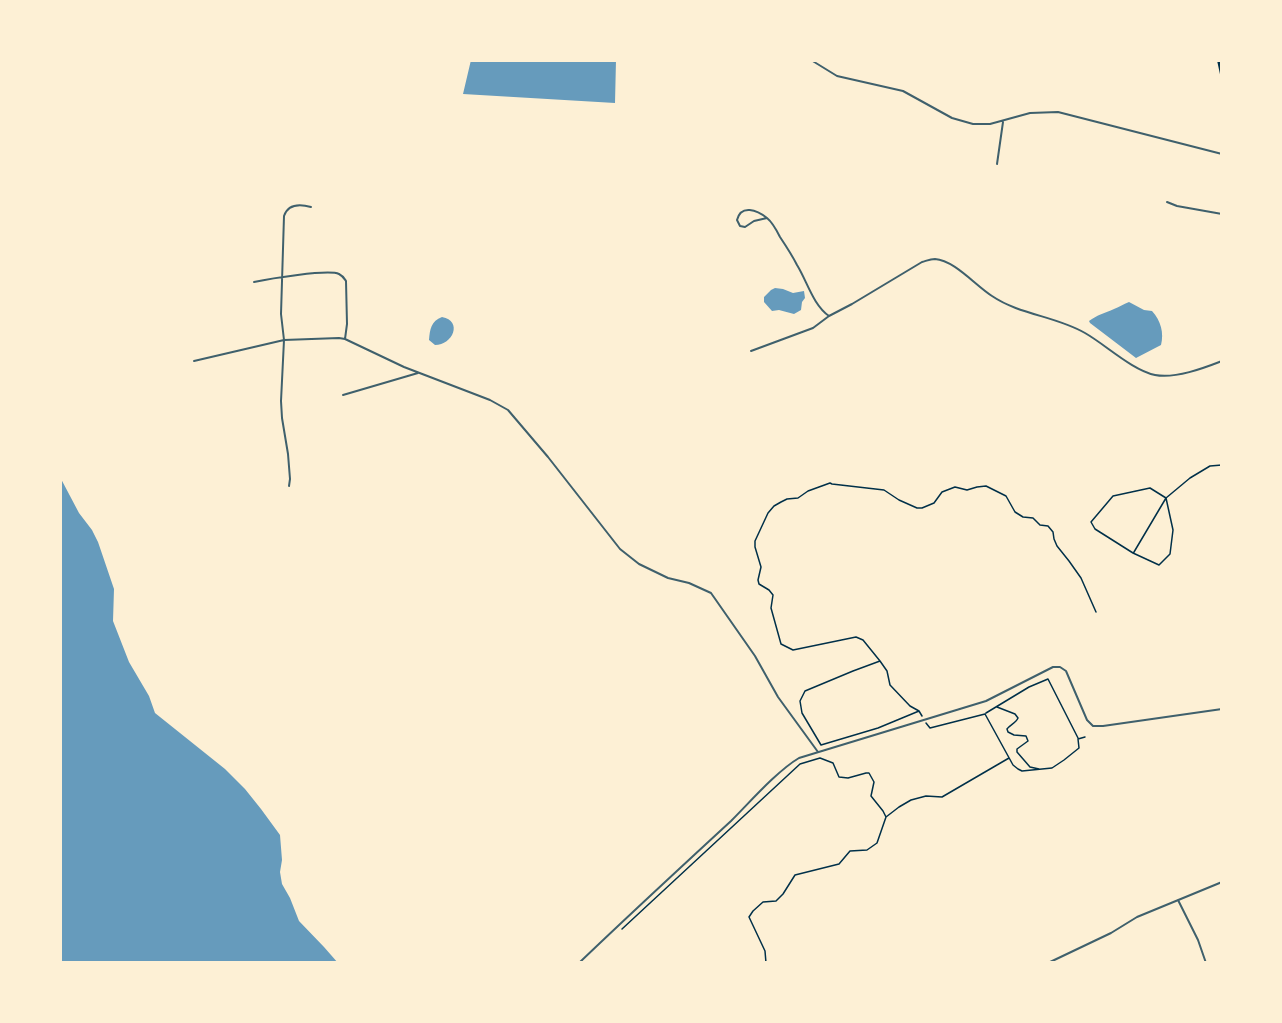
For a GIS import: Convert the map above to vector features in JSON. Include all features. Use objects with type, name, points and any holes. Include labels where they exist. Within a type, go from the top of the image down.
[{"type":"main road","points":[[1219,60],[1222,74]]},
{"type":"street","points":[[811,60],[837,76],[903,91],[962,121],[980,124],[1004,121],[1030,113],[1058,112],[1222,154]]},
{"type":"street","points":[[997,164],[1004,121]]},
{"type":"street","points":[[1167,202],[1185,208],[1222,214]]},
{"type":"street","points":[[289,486],[288,454],[281,410],[285,212],[300,204],[310,207]]},
{"type":"street","points":[[767,218],[760,218],[745,227],[740,226],[737,220],[739,214],[746,210],[767,218],[797,264],[822,310],[829,316]]},
{"type":"street","points":[[751,351],[813,328],[829,316],[928,260],[941,260],[1008,305],[1075,327],[1137,367],[1155,375],[1183,374],[1222,361]]},
{"type":"street","points":[[254,282],[292,275],[329,273],[344,277],[347,302],[345,339]]},
{"type":"street","points":[[194,361],[284,340],[345,339],[382,358],[490,400],[508,410],[620,549],[639,564],[668,579],[689,583],[711,593],[755,656],[778,697],[818,752]]},
{"type":"street","points":[[343,395],[418,373]]},
{"type":"street","points":[[579,963],[794,761],[986,700],[1047,670],[1060,667],[1066,671],[1087,720],[1093,726],[1222,709]]},
{"type":"street","points":[[1048,963],[1111,933],[1137,917],[1222,882]]},
{"type":"street","points":[[1177,899],[1198,940],[1206,963]]},
{"type":"path","points":[[1133,553],[1166,498],[1190,478],[1210,466],[1222,465]]},
{"type":"path","points":[[985,714],[1013,765],[1022,771],[1052,768],[1079,748],[1078,739],[1048,679],[1029,687],[985,714],[930,728],[919,711],[910,706],[890,685],[880,661],[863,640],[856,637],[793,650],[781,644],[771,608],[773,595],[759,584],[761,567],[755,547],[755,540],[763,522],[774,506],[830,483],[884,490],[917,508],[934,503],[947,489],[955,487],[967,490],[986,486],[1006,496],[1014,512],[1023,517],[1033,518],[1040,525],[1048,526],[1058,546],[1081,578],[1096,612]]},
{"type":"path","points":[[1150,488],[1166,498],[1173,530],[1170,554],[1159,565],[1133,553],[1095,529],[1091,522],[1113,496],[1150,488]]},
{"type":"path","points":[[880,661],[805,691],[800,701],[802,713],[819,742],[821,744],[878,728],[919,711]]},
{"type":"path","points":[[997,707],[1015,714],[1018,718],[1009,726],[1008,732],[1026,736],[1028,741],[1017,749],[1017,752],[1030,768],[1038,769]]},
{"type":"path","points":[[1078,739],[1085,737]]},
{"type":"path","points":[[622,929],[800,764],[820,758],[833,763],[839,777],[848,778],[869,773],[874,782],[871,796],[886,817]]},
{"type":"path","points":[[766,963],[765,951],[748,917],[763,902],[776,901],[795,875],[839,864],[850,851],[867,850],[877,843],[886,817],[899,807],[911,800],[926,796],[942,797],[1009,758]]},
{"type":"water","points":[[471,60],[616,60],[615,103],[463,94]]},
{"type":"water","points":[[775,288],[793,293],[804,291],[805,298],[801,310],[794,314],[779,310],[772,311],[764,302],[764,297]]},
{"type":"water","points":[[1129,302],[1144,310],[1152,311],[1160,323],[1162,332],[1161,345],[1136,358],[1089,321]]},
{"type":"water","points":[[442,317],[452,323],[453,332],[447,341],[435,345],[429,340],[431,329],[433,323]]},
{"type":"water","points":[[60,477],[98,542],[114,589],[113,621],[129,662],[149,696],[155,713],[225,769],[261,809],[280,835],[282,884],[299,921],[338,963],[60,963]]}]
